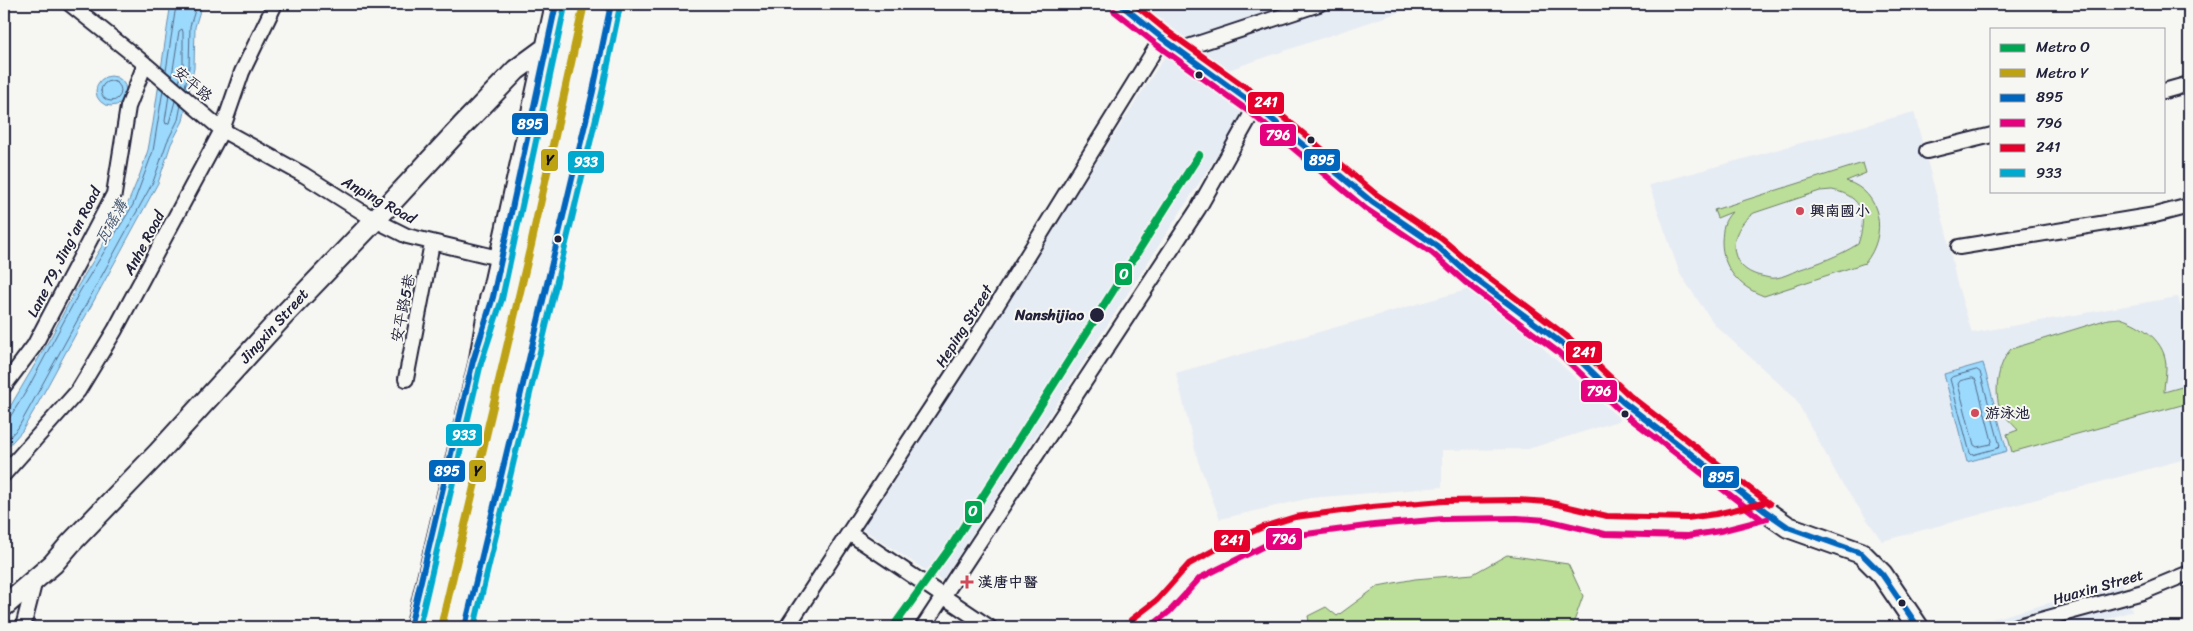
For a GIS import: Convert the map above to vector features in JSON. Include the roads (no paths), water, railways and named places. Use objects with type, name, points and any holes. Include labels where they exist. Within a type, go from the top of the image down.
[{"type":"highway","points":[[432,627],[495,366],[571,4]]},
{"type":"highway","points":[[455,627],[596,4]]},
{"type":"highway","points":[[419,627],[482,362],[492,297]]},
{"type":"street","points":[[70,4],[150,69]]},
{"type":"street","name":"Anhe Road","points":[[4,474],[78,391],[116,330],[222,130],[242,72],[275,4]]},
{"type":"street","points":[[410,627],[473,361],[501,259],[556,4]]},
{"type":"street","name":"Jingxin Street","points":[[4,606],[53,564],[222,385],[284,315],[516,70],[546,48],[586,4]]},
{"type":"street","points":[[465,627],[593,91],[611,4]]},
{"type":"street","points":[[1120,4],[1162,38],[1256,106],[1372,202],[1437,246],[1470,275],[1564,346],[1623,402],[1765,512],[1788,527],[1861,553],[1882,574],[1918,627]]},
{"type":"street","points":[[1179,50],[1319,4]]},
{"type":"street","name":"Heping Street","points":[[787,627],[967,353],[1162,38]]},
{"type":"street","name":"安平路","points":[[150,69],[210,119]]},
{"type":"street","name":"Lane 79, Jing'an Road","points":[[4,386],[34,346],[114,194],[128,107],[150,69]]},
{"type":"street","points":[[2166,90],[2189,84]]},
{"type":"street","points":[[923,627],[1198,208],[1256,106]]},
{"type":"street","name":"Anping Road","points":[[210,119],[222,130],[304,176],[376,220],[407,236],[549,269]]},
{"type":"street","points":[[1927,151],[1990,135]]},
{"type":"street","points":[[1959,247],[2155,215],[2189,206]]},
{"type":"street","name":"安平路5巷","points":[[406,379],[432,243]]},
{"type":"street","points":[[442,627],[513,336],[512,307],[501,259]]},
{"type":"street","points":[[1136,627],[1163,606],[1194,571],[1241,546],[1267,535],[1298,526],[1426,511],[1517,509],[1547,512],[1606,525],[1687,527],[1718,523],[1765,512]]},
{"type":"street","points":[[849,533],[988,627]]},
{"type":"street","name":"Huaxin Street","points":[[2015,627],[2143,592],[2189,573]]},
{"type":"street","points":[[23,627],[35,580]]},
{"type":"water","points":[[175,4],[202,4],[195,27],[194,68],[183,121],[171,144],[158,183],[36,407],[22,431],[4,451],[4,417],[51,337],[76,289],[128,203],[140,174],[148,150],[153,123],[170,9]]},
{"type":"water","points":[[111,76],[117,77],[125,85],[125,97],[117,105],[111,106],[105,105],[97,97],[96,91],[97,85],[105,77]]},
{"type":"water","name":"游泳池","points":[[1983,363],[2007,451],[1967,462],[1944,374]]},
{"type":"metro line","name":"Y","points":[[441,627],[531,245],[584,4]]},
{"type":"metro line","name":"O","points":[[893,627],[952,545],[1199,155]]},
{"type":"place","name":"興南國小","points":[[1800,211]]},
{"type":"place","name":"Nanshijiao","points":[[1097,315]]},
{"type":"place","name":"游泳池","points":[[1975,413]]},
{"type":"place","name":"漢唐中醫","points":[[967,582]]},
{"type":"water label","name":"瓦磘溝","points":[[111,222]]}]
